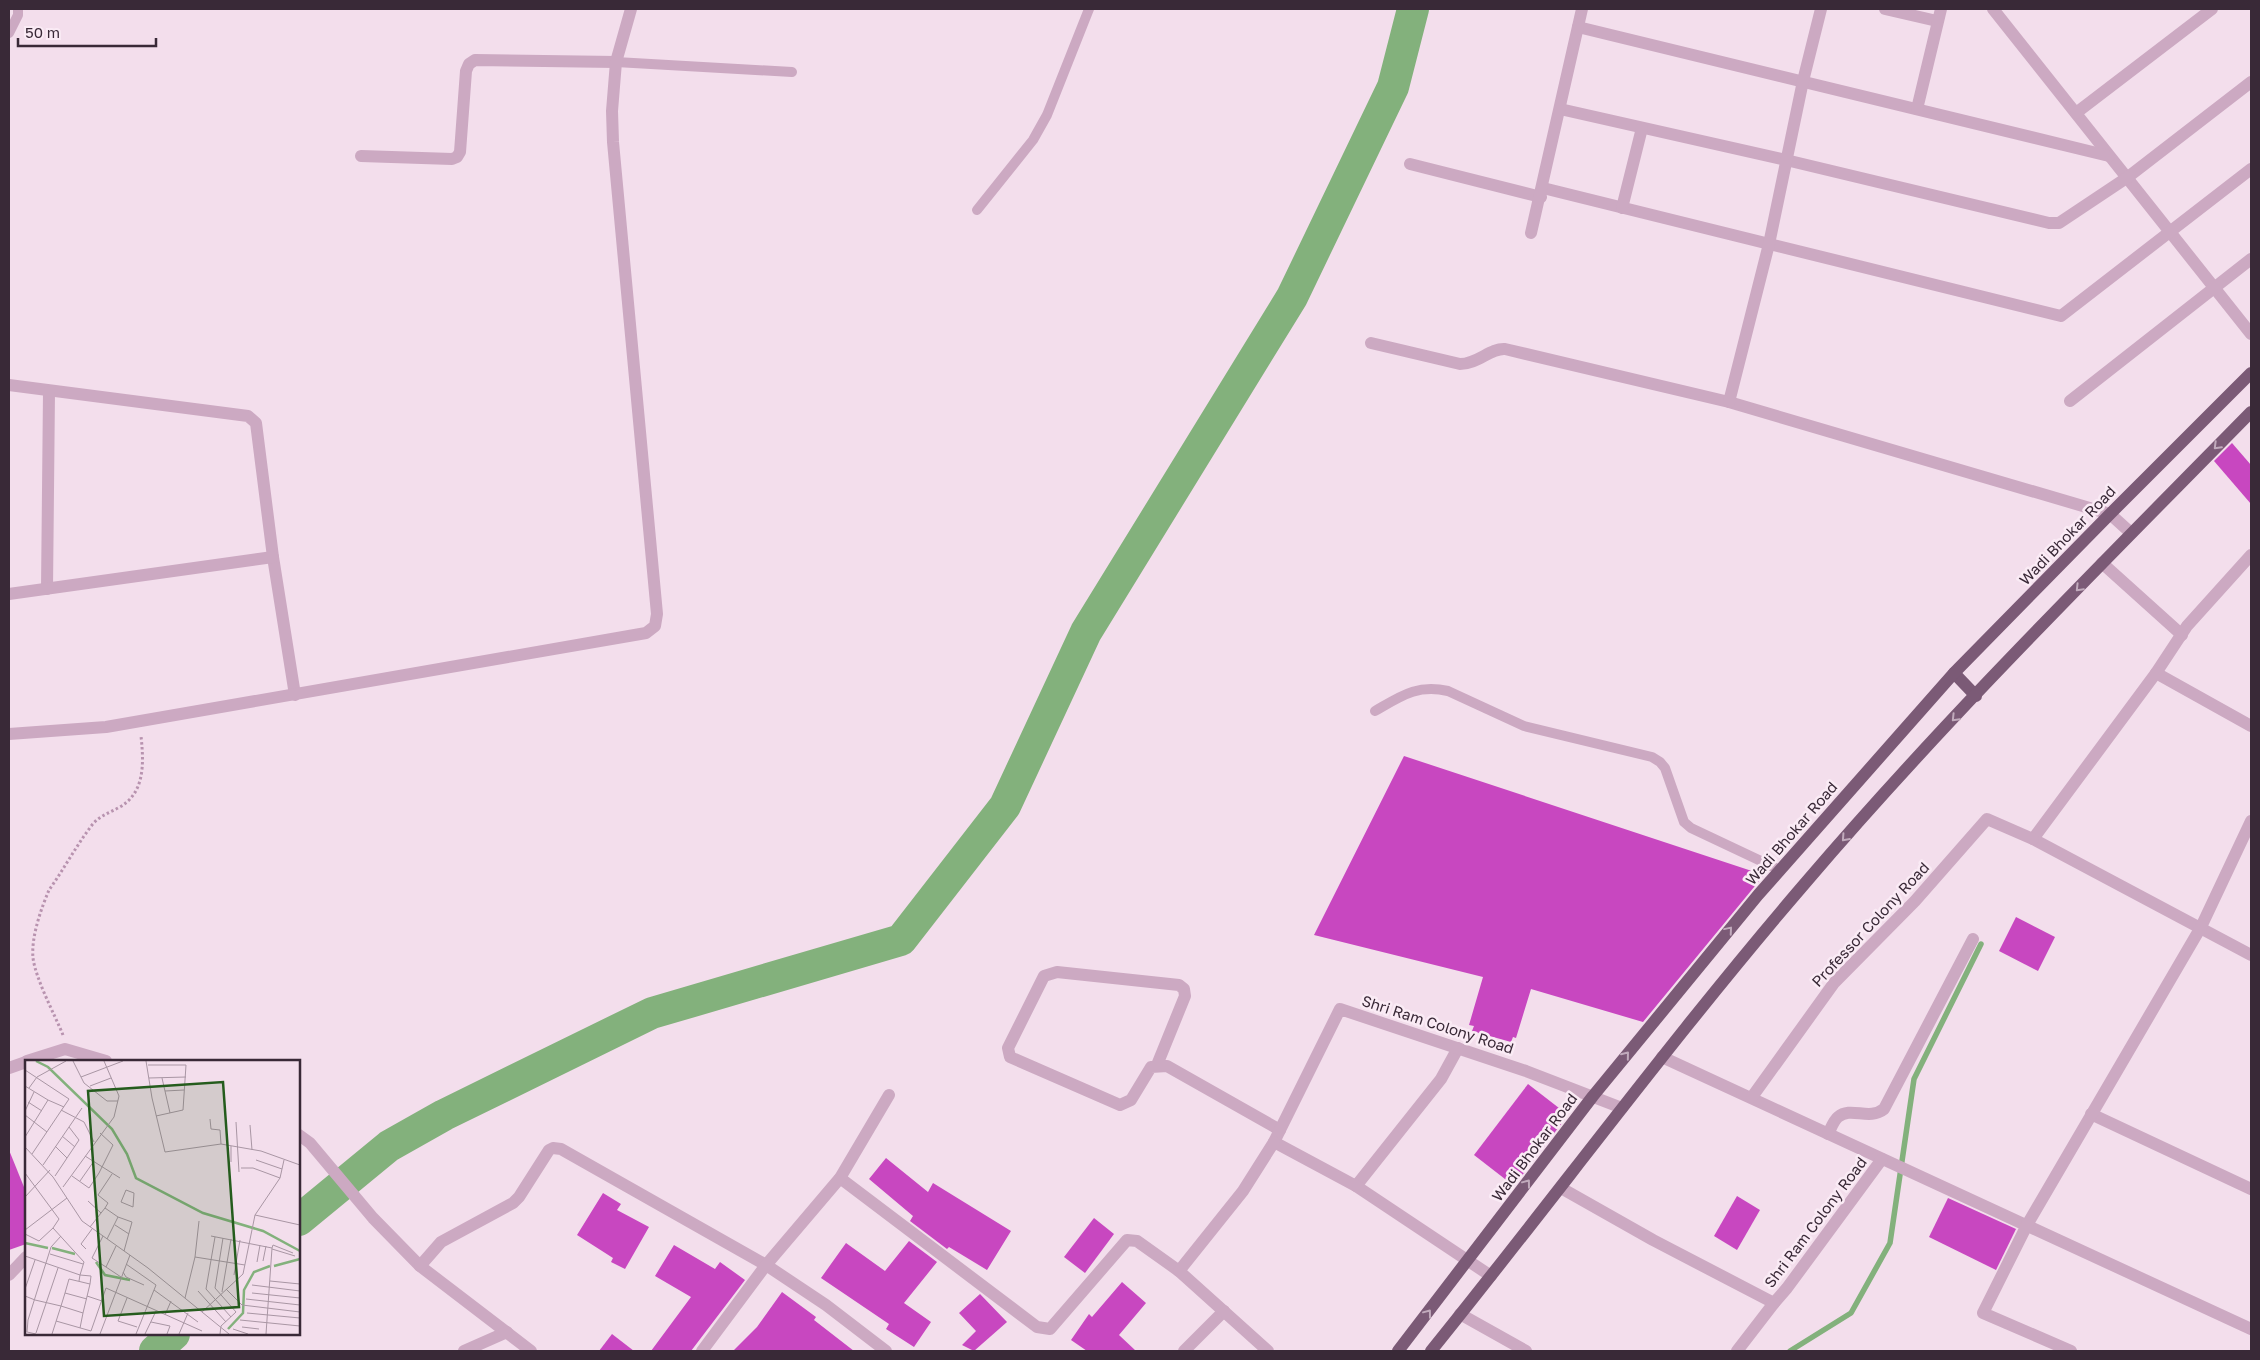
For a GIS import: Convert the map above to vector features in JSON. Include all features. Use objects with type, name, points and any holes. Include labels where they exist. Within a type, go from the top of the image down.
[{"type":"main road","name":"Wadi Bhokar Road","points":[[1398,1351],[1593,1096],[1780,870],[1954,673],[2251,373]]},
{"type":"main road","points":[[1431,1351],[1561,1188],[1662,1057],[1807,880],[1976,696],[2102,563],[2251,412]]},
{"type":"main road","points":[[1954,673],[1976,696]]},
{"type":"street","points":[[9,734],[106,727],[646,633],[655,626],[658,614],[613,142],[612,111],[616,62],[631,9]]},
{"type":"street","points":[[1531,233],[1542,193],[1582,9]]},
{"type":"street","points":[[1729,402],[1769,244],[1803,81],[1821,9]]},
{"type":"street","points":[[1885,9],[1939,15],[1917,109]]},
{"type":"street","points":[[1993,9],[2251,334]]},
{"type":"street","points":[[2076,113],[2212,9]]},
{"type":"street","points":[[1578,27],[2110,156]]},
{"type":"street","points":[[361,156],[457,157],[460,152],[466,71],[469,64],[475,60],[616,62]]},
{"type":"street","points":[[1560,110],[1786,160],[2059,224],[2128,177],[2251,82]]},
{"type":"street","points":[[1622,208],[1642,128]]},
{"type":"street","points":[[1410,164],[1542,193],[1622,208],[2061,316],[2251,169]]},
{"type":"street","points":[[2070,401],[2251,259]]},
{"type":"street","points":[[1371,342],[1460,364],[1470,364],[1498,349],[1505,349],[1729,402],[2110,514],[2131,533]]},
{"type":"street","points":[[9,385],[49,392],[253,418],[256,423],[272,557],[295,694]]},
{"type":"street","points":[[47,589],[49,392]]},
{"type":"street","points":[[2251,555],[2182,634],[2156,673],[2034,839],[2251,955]]},
{"type":"street","points":[[9,594],[272,557]]},
{"type":"street","points":[[2102,563],[2182,634]]},
{"type":"street","points":[[2156,673],[2251,726]]},
{"type":"street","name":"Professor Colony Road","points":[[1752,1097],[1834,982],[1915,901],[1987,819],[2034,839]]},
{"type":"street","points":[[2071,1351],[1984,1313],[2027,1225],[2201,927],[2248,835],[2251,821]]},
{"type":"street","points":[[1828,1134],[1837,1117],[1842,1114],[1873,1115],[1884,1109],[1973,939]]},
{"type":"street","points":[[1157,1065],[1185,996],[1184,989],[1179,985],[1049,973],[1044,976],[1008,1048],[1010,1057],[1120,1105],[1131,1100],[1151,1067],[1157,1065],[1167,1066],[1280,1130]]},
{"type":"street","name":"Shri Ram Colony Road","points":[[1179,1271],[1243,1191],[1274,1142],[1340,1009],[1458,1048],[1622,1108]]},
{"type":"street","name":"Shri Ram Colony Road","points":[[1356,1186],[1441,1079],[1458,1048]]},
{"type":"street","points":[[30,1060],[59,1050],[69,1049],[103,1060]]},
{"type":"street","points":[[1662,1057],[2251,1329]]},
{"type":"street","points":[[9,1068],[25,1062]]},
{"type":"street","points":[[705,1350],[766,1265],[840,1178],[889,1095]]},
{"type":"street","points":[[2091,1114],[2251,1189]]},
{"type":"street","points":[[300,1137],[310,1143],[373,1218],[420,1266],[531,1351]]},
{"type":"street","points":[[1274,1142],[1356,1186],[1491,1276]]},
{"type":"street","points":[[420,1266],[441,1242],[513,1203],[519,1197],[549,1150],[553,1148],[561,1149],[766,1265],[826,1305],[886,1351]]},
{"type":"street","name":"Shri Ram Colony Road","points":[[1561,1188],[1653,1240],[1774,1303],[1788,1288],[1887,1162]]},
{"type":"street","points":[[840,1178],[1043,1330],[1050,1329],[1127,1240],[1137,1241],[1179,1271],[1268,1351]]},
{"type":"street","points":[[9,1274],[25,1258]]},
{"type":"street","points":[[1737,1351],[1774,1303]]},
{"type":"street","points":[[1184,1351],[1224,1311]]},
{"type":"street","points":[[1460,1314],[1526,1351]]},
{"type":"street","points":[[464,1351],[507,1332]]},
{"type":"lane","points":[[9,33],[18,14],[18,9]]},
{"type":"lane","points":[[977,210],[1020,158],[1042,124],[1089,9]]},
{"type":"lane","points":[[616,62],[792,72]]},
{"type":"lane","points":[[1375,711],[1410,691],[1435,688],[1448,691],[1524,726],[1652,757],[1665,768],[1684,822],[1691,828],[1780,870]]},
{"type":"path","points":[[69,1049],[36,970],[33,946],[49,890],[93,823],[126,804],[138,790],[143,757],[140,721]]},
{"type":"building","points":[[2232,443],[2251,465],[2251,504],[2214,461]]},
{"type":"building","points":[[1404,756],[1764,875],[1643,1022],[1531,989],[1516,1038],[1513,1037],[1511,1042],[1472,1031],[1474,1026],[1469,1025],[1483,977],[1314,935]]},
{"type":"building","points":[[2016,917],[2055,937],[2038,971],[1999,951]]},
{"type":"building","points":[[1528,1084],[1568,1115],[1514,1186],[1474,1155]]},
{"type":"building","points":[[9,1150],[25,1190],[25,1244],[9,1250]]},
{"type":"building","points":[[886,1158],[928,1192],[933,1183],[1011,1231],[987,1270],[949,1247],[947,1249],[910,1221],[913,1216],[869,1179]]},
{"type":"building","points":[[603,1193],[621,1204],[617,1210],[649,1227],[625,1269],[611,1262],[613,1258],[577,1235]]},
{"type":"building","points":[[1737,1196],[1760,1210],[1737,1250],[1714,1236]]},
{"type":"building","points":[[1948,1198],[2016,1229],[1996,1270],[1929,1237]]},
{"type":"building","points":[[1094,1218],[1114,1234],[1085,1273],[1064,1257]]},
{"type":"building","points":[[909,1241],[937,1262],[904,1303],[931,1322],[914,1347],[886,1329],[889,1324],[821,1278],[846,1243],[885,1271]]},
{"type":"building","points":[[674,1245],[715,1269],[720,1262],[745,1280],[691,1351],[651,1351],[691,1297],[655,1276]]},
{"type":"building","points":[[1122,1282],[1146,1303],[1119,1335],[1136,1351],[1087,1351],[1071,1340],[1089,1314],[1092,1317]]},
{"type":"building","points":[[782,1292],[816,1317],[814,1320],[854,1351],[733,1351],[757,1327]]},
{"type":"building","points":[[980,1294],[1007,1322],[974,1351],[962,1345],[976,1331],[959,1313]]},
{"type":"building","points":[[612,1334],[634,1351],[599,1351]]},
{"type":"waterway","points":[[300,1219],[389,1146],[444,1115],[652,1013],[901,940],[1005,806],[1086,632],[1292,297],[1393,87],[1413,9]]},
{"type":"waterway","points":[[1790,1351],[1851,1313],[1890,1243],[1914,1079],[1981,944]]},
{"type":"waterway","points":[[155,1351],[173,1335]]}]
